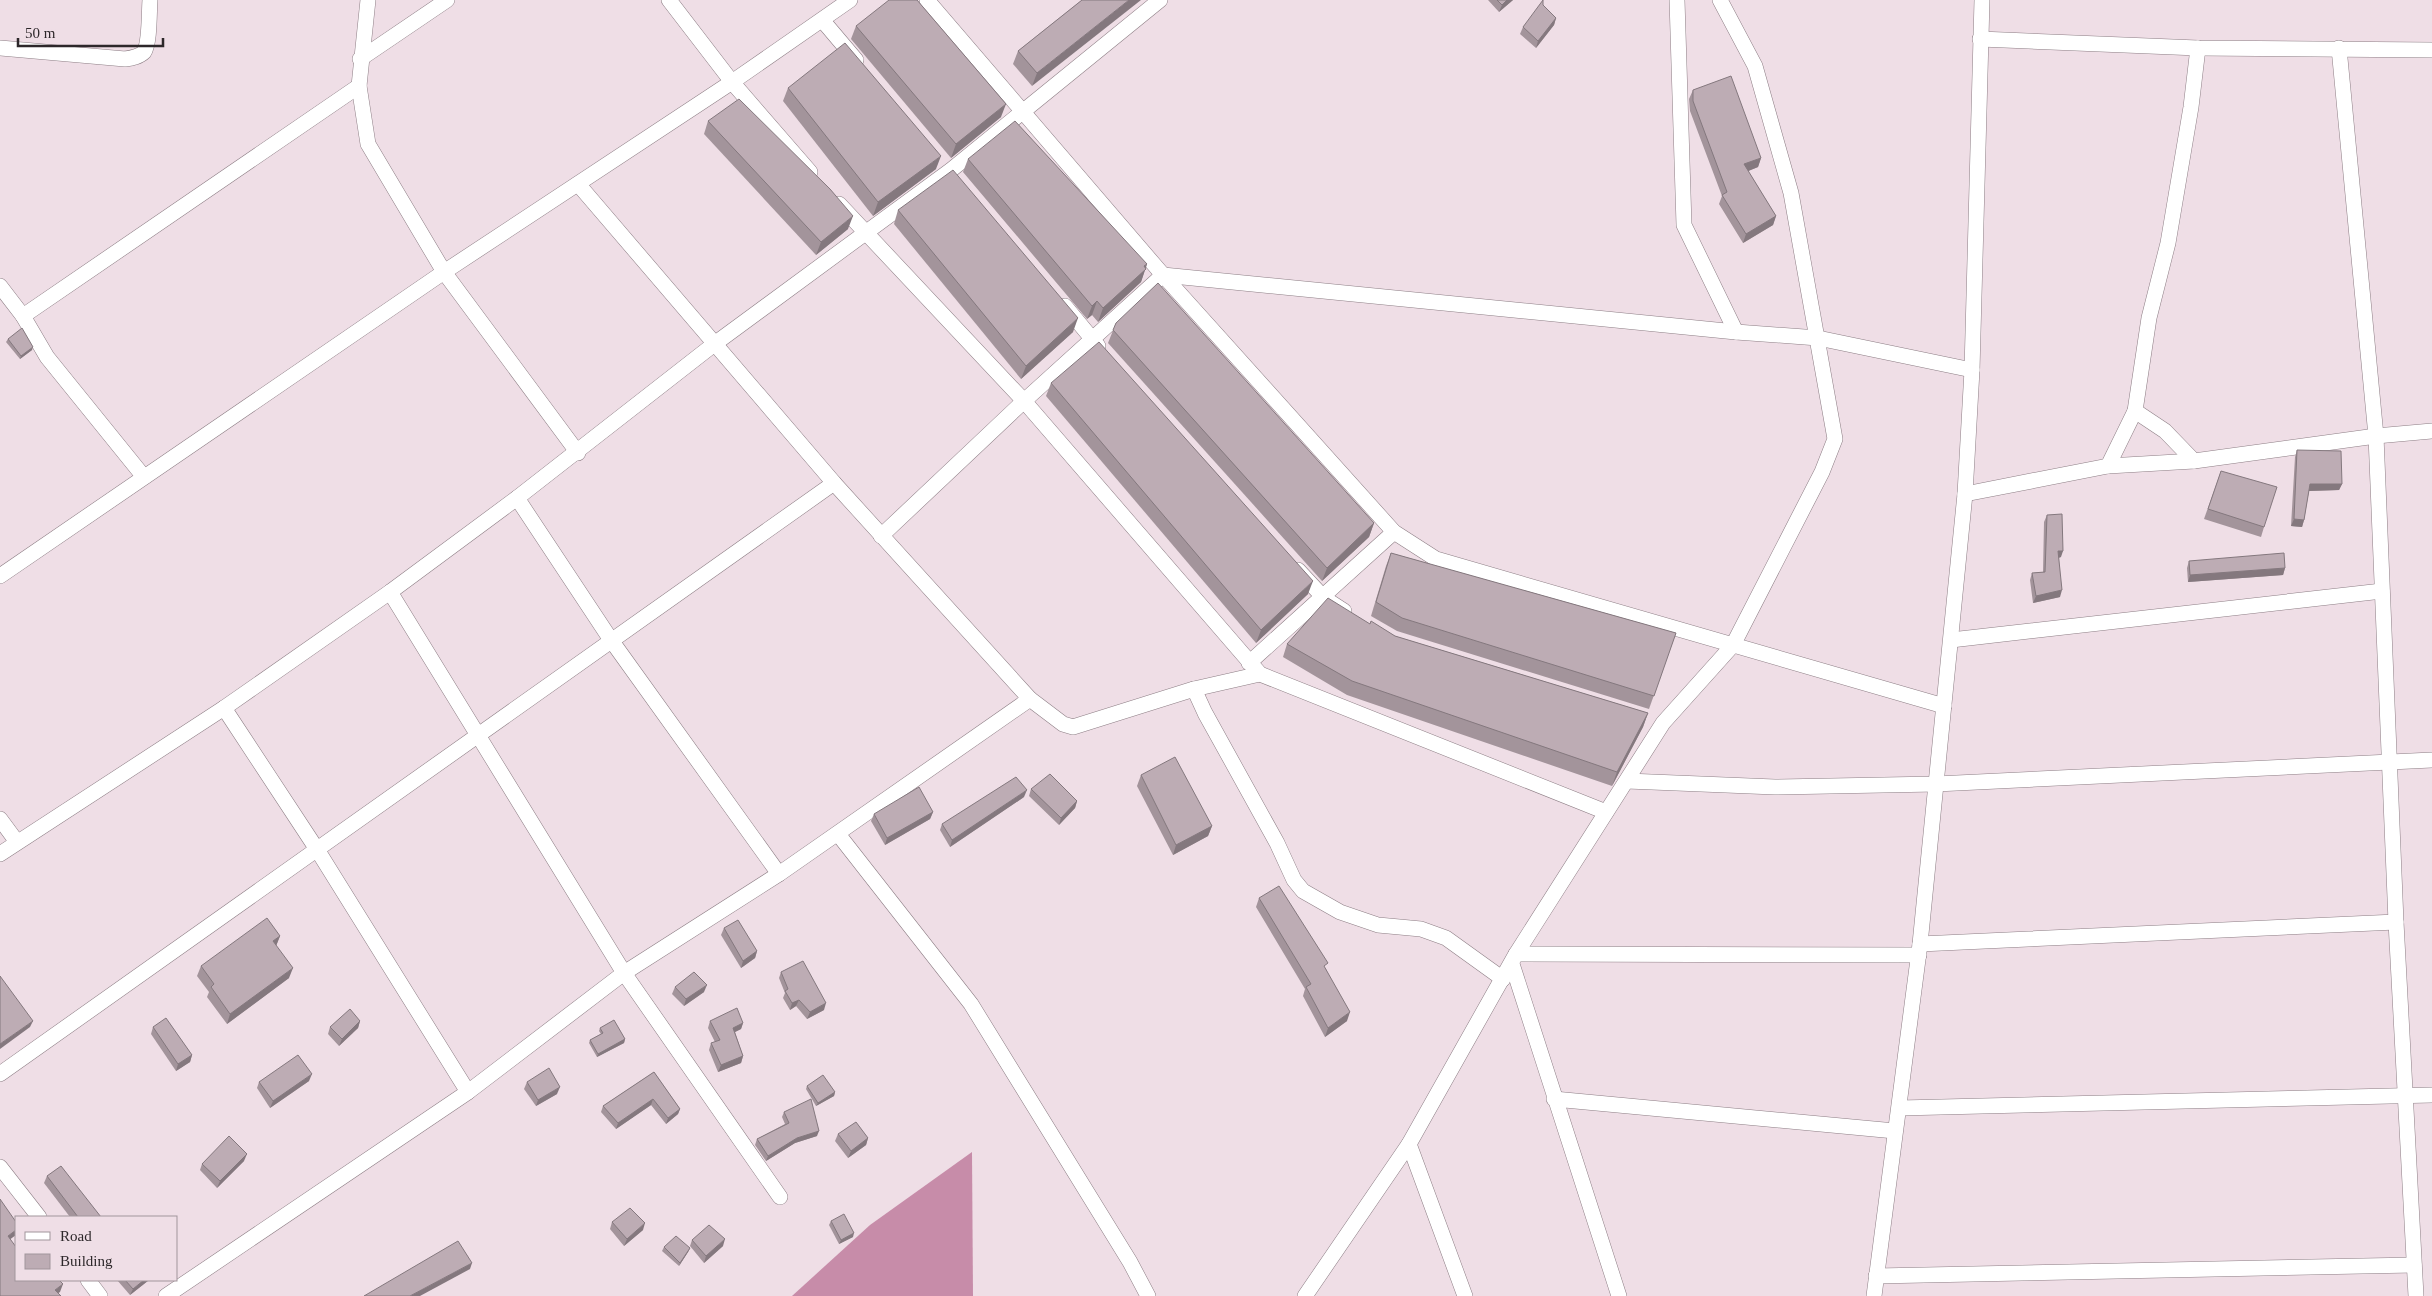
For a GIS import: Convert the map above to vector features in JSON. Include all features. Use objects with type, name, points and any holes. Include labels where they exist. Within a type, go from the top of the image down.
[{"type":"street","points":[[0,48],[125,59],[137,56],[144,51],[146,44],[150,0]]},
{"type":"street","points":[[368,0],[360,59],[359,86],[368,144],[444,272],[578,453]]},
{"type":"street","points":[[360,59],[448,0]]},
{"type":"street","points":[[669,0],[732,82],[818,180]]},
{"type":"street","points":[[0,576],[444,272],[732,82],[823,21],[850,0]]},
{"type":"street","points":[[927,0],[1163,275],[1394,532],[1436,559],[1944,706]]},
{"type":"street","points":[[0,854],[224,708],[390,592],[518,498],[578,453],[713,345],[864,233],[954,174],[1022,113],[1160,0]]},
{"type":"street","points":[[1677,0],[1684,225],[1736,332]]},
{"type":"street","points":[[1305,1296],[1409,1144],[1514,959],[1663,723],[1733,645],[1822,472],[1835,439],[1791,193],[1755,66],[1720,0]]},
{"type":"street","points":[[1874,1296],[1900,1108],[1919,950],[1965,494],[1972,370],[1982,0]]},
{"type":"street","points":[[823,21],[868,73]]},
{"type":"street","points":[[1980,39],[2198,48],[2432,50]]},
{"type":"street","points":[[2108,466],[2135,411],[2149,318],[2168,243],[2198,48]]},
{"type":"street","points":[[2339,48],[2376,436],[2396,922],[2416,1296]]},
{"type":"street","points":[[23,316],[359,86]]},
{"type":"street","points":[[938,155],[954,174]]},
{"type":"street","points":[[578,184],[713,345],[881,536],[1030,699],[1063,724],[1073,727],[1194,689],[1260,674]]},
{"type":"street","points":[[831,195],[864,233],[1024,401],[1260,674],[1606,812]]},
{"type":"street","points":[[881,536],[1092,338],[1163,275],[1736,332],[1818,338],[1972,370]]},
{"type":"street","points":[[0,286],[23,316],[47,357],[144,477]]},
{"type":"street","points":[[1053,293],[1105,353]]},
{"type":"street","points":[[2135,411],[2164,432],[2194,461]]},
{"type":"street","points":[[1965,494],[2108,466],[2194,461],[2376,436],[2432,431]]},
{"type":"street","points":[[0,1074],[318,851],[611,640],[834,483]]},
{"type":"street","points":[[518,498],[611,640],[778,874]]},
{"type":"street","points":[[1249,663],[1324,598],[1394,532]]},
{"type":"street","points":[[1290,561],[1324,598],[1354,617]]},
{"type":"street","points":[[1951,640],[2382,591]]},
{"type":"street","points":[[390,592],[480,735],[624,973],[780,1197]]},
{"type":"street","points":[[1194,689],[1205,713],[1277,843],[1294,880],[1303,891],[1340,912],[1378,925],[1421,930],[1446,938],[1503,980]]},
{"type":"street","points":[[166,1296],[468,1092],[624,973],[838,834],[1030,699]]},
{"type":"street","points":[[224,708],[318,851],[468,1092]]},
{"type":"street","points":[[1644,717],[1663,723]]},
{"type":"street","points":[[1628,781],[1775,787],[1936,784],[2432,760]]},
{"type":"street","points":[[0,819],[17,842]]},
{"type":"street","points":[[838,834],[971,1004],[1130,1262],[1148,1296]]},
{"type":"street","points":[[1514,959],[1919,950],[2396,922]]},
{"type":"street","points":[[1514,959],[1554,1099],[1619,1296]]},
{"type":"street","points":[[1900,1108],[2432,1094]]},
{"type":"street","points":[[1554,1099],[1896,1131]]},
{"type":"street","points":[[1409,1144],[1465,1296]]},
{"type":"street","points":[[0,1167],[38,1216]]},
{"type":"street","points":[[1876,1276],[2414,1265]]},
{"type":"street","points":[[89,1281],[100,1296]]},
{"type":"shaded area","points":[[972,1152],[973,1296],[792,1296],[870,1225]]},
{"type":"building","points":[[889,0],[917,0],[1006,104],[956,144],[856,26]]},
{"type":"building","points":[[1082,0],[1129,0],[1037,73],[1018,51]]},
{"type":"building","points":[[1497,0],[1507,0],[1502,5]]},
{"type":"building","points":[[1543,0],[1543,5],[1556,18],[1538,41],[1523,27]]},
{"type":"building","points":[[845,43],[941,156],[878,202],[788,88]]},
{"type":"building","points":[[1731,76],[1761,158],[1744,164],[1776,216],[1746,234],[1722,195],[1727,192],[1693,101],[1693,90]]},
{"type":"building","points":[[739,99],[830,189],[853,216],[821,242],[708,121]]},
{"type":"building","points":[[1015,121],[1147,264],[1144,266],[1146,269],[1103,308],[1097,301],[1092,306],[968,159]]},
{"type":"building","points":[[953,170],[1078,318],[1026,366],[898,210]]},
{"type":"building","points":[[1158,283],[1374,523],[1327,568],[1113,330],[1116,323]]},
{"type":"building","points":[[22,328],[33,347],[21,356],[8,339]]},
{"type":"building","points":[[1099,342],[1313,581],[1261,630],[1051,383]]},
{"type":"building","points":[[2297,450],[2341,451],[2342,484],[2310,484],[2304,520],[2294,519]]},
{"type":"building","points":[[2221,471],[2277,487],[2264,527],[2208,509]]},
{"type":"building","points":[[2062,514],[2063,551],[2058,551],[2062,590],[2036,596],[2032,573],[2045,572],[2047,515]]},
{"type":"building","points":[[1391,553],[1676,633],[1654,696],[1402,618],[1376,602]]},
{"type":"building","points":[[2284,553],[2285,568],[2190,575],[2189,561]]},
{"type":"building","points":[[1328,598],[1370,624],[1371,621],[1395,636],[1648,713],[1617,772],[1352,681],[1287,644]]},
{"type":"building","points":[[1175,757],[1212,826],[1176,845],[1141,775]]},
{"type":"building","points":[[1050,774],[1077,801],[1061,818],[1031,789]]},
{"type":"building","points":[[1016,777],[1027,790],[952,840],[942,824]]},
{"type":"building","points":[[919,787],[933,812],[887,838],[874,814]]},
{"type":"building","points":[[1279,886],[1328,963],[1324,966],[1350,1012],[1328,1028],[1306,987],[1311,984],[1259,898]]},
{"type":"building","points":[[267,918],[280,936],[273,941],[293,968],[230,1014],[211,987],[214,984],[201,966]]},
{"type":"building","points":[[738,920],[757,951],[743,961],[724,928]]},
{"type":"building","points":[[803,961],[826,1003],[810,1012],[799,1000],[792,1003],[785,991],[788,989],[781,972]]},
{"type":"building","points":[[694,972],[707,985],[686,999],[675,987]]},
{"type":"building","points":[[0,976],[33,1021],[0,1044]]},
{"type":"building","points":[[737,1008],[743,1023],[733,1028],[743,1056],[721,1065],[711,1043],[720,1040],[710,1021]]},
{"type":"building","points":[[350,1009],[360,1021],[342,1039],[330,1027]]},
{"type":"building","points":[[166,1018],[192,1055],[178,1064],[153,1027]]},
{"type":"building","points":[[614,1020],[625,1039],[598,1054],[590,1040],[603,1033],[600,1028]]},
{"type":"building","points":[[298,1055],[312,1074],[273,1101],[259,1082]]},
{"type":"building","points":[[549,1068],[560,1087],[538,1100],[527,1082]]},
{"type":"building","points":[[654,1072],[680,1109],[668,1118],[653,1099],[618,1123],[603,1106]]},
{"type":"building","points":[[823,1075],[835,1092],[818,1103],[807,1086]]},
{"type":"building","points":[[811,1099],[819,1131],[797,1138],[768,1156],[757,1139],[789,1123],[784,1112]]},
{"type":"building","points":[[856,1122],[868,1138],[851,1151],[838,1134]]},
{"type":"building","points":[[229,1136],[247,1154],[220,1181],[202,1164]]},
{"type":"building","points":[[61,1166],[100,1216],[77,1216],[47,1176]]},
{"type":"building","points":[[0,1199],[15,1221],[15,1231],[8,1236],[15,1246],[15,1281],[60,1281],[63,1284],[55,1290],[61,1296],[0,1296]]},
{"type":"building","points":[[630,1208],[645,1223],[627,1239],[612,1222]]},
{"type":"building","points":[[844,1214],[854,1233],[841,1240],[831,1221]]},
{"type":"building","points":[[709,1225],[725,1239],[706,1256],[692,1240]]},
{"type":"building","points":[[676,1236],[690,1248],[680,1263],[664,1247]]},
{"type":"building","points":[[458,1241],[472,1263],[410,1296],[364,1296]]},
{"type":"building","points":[[126,1281],[143,1281],[133,1289]]}]
